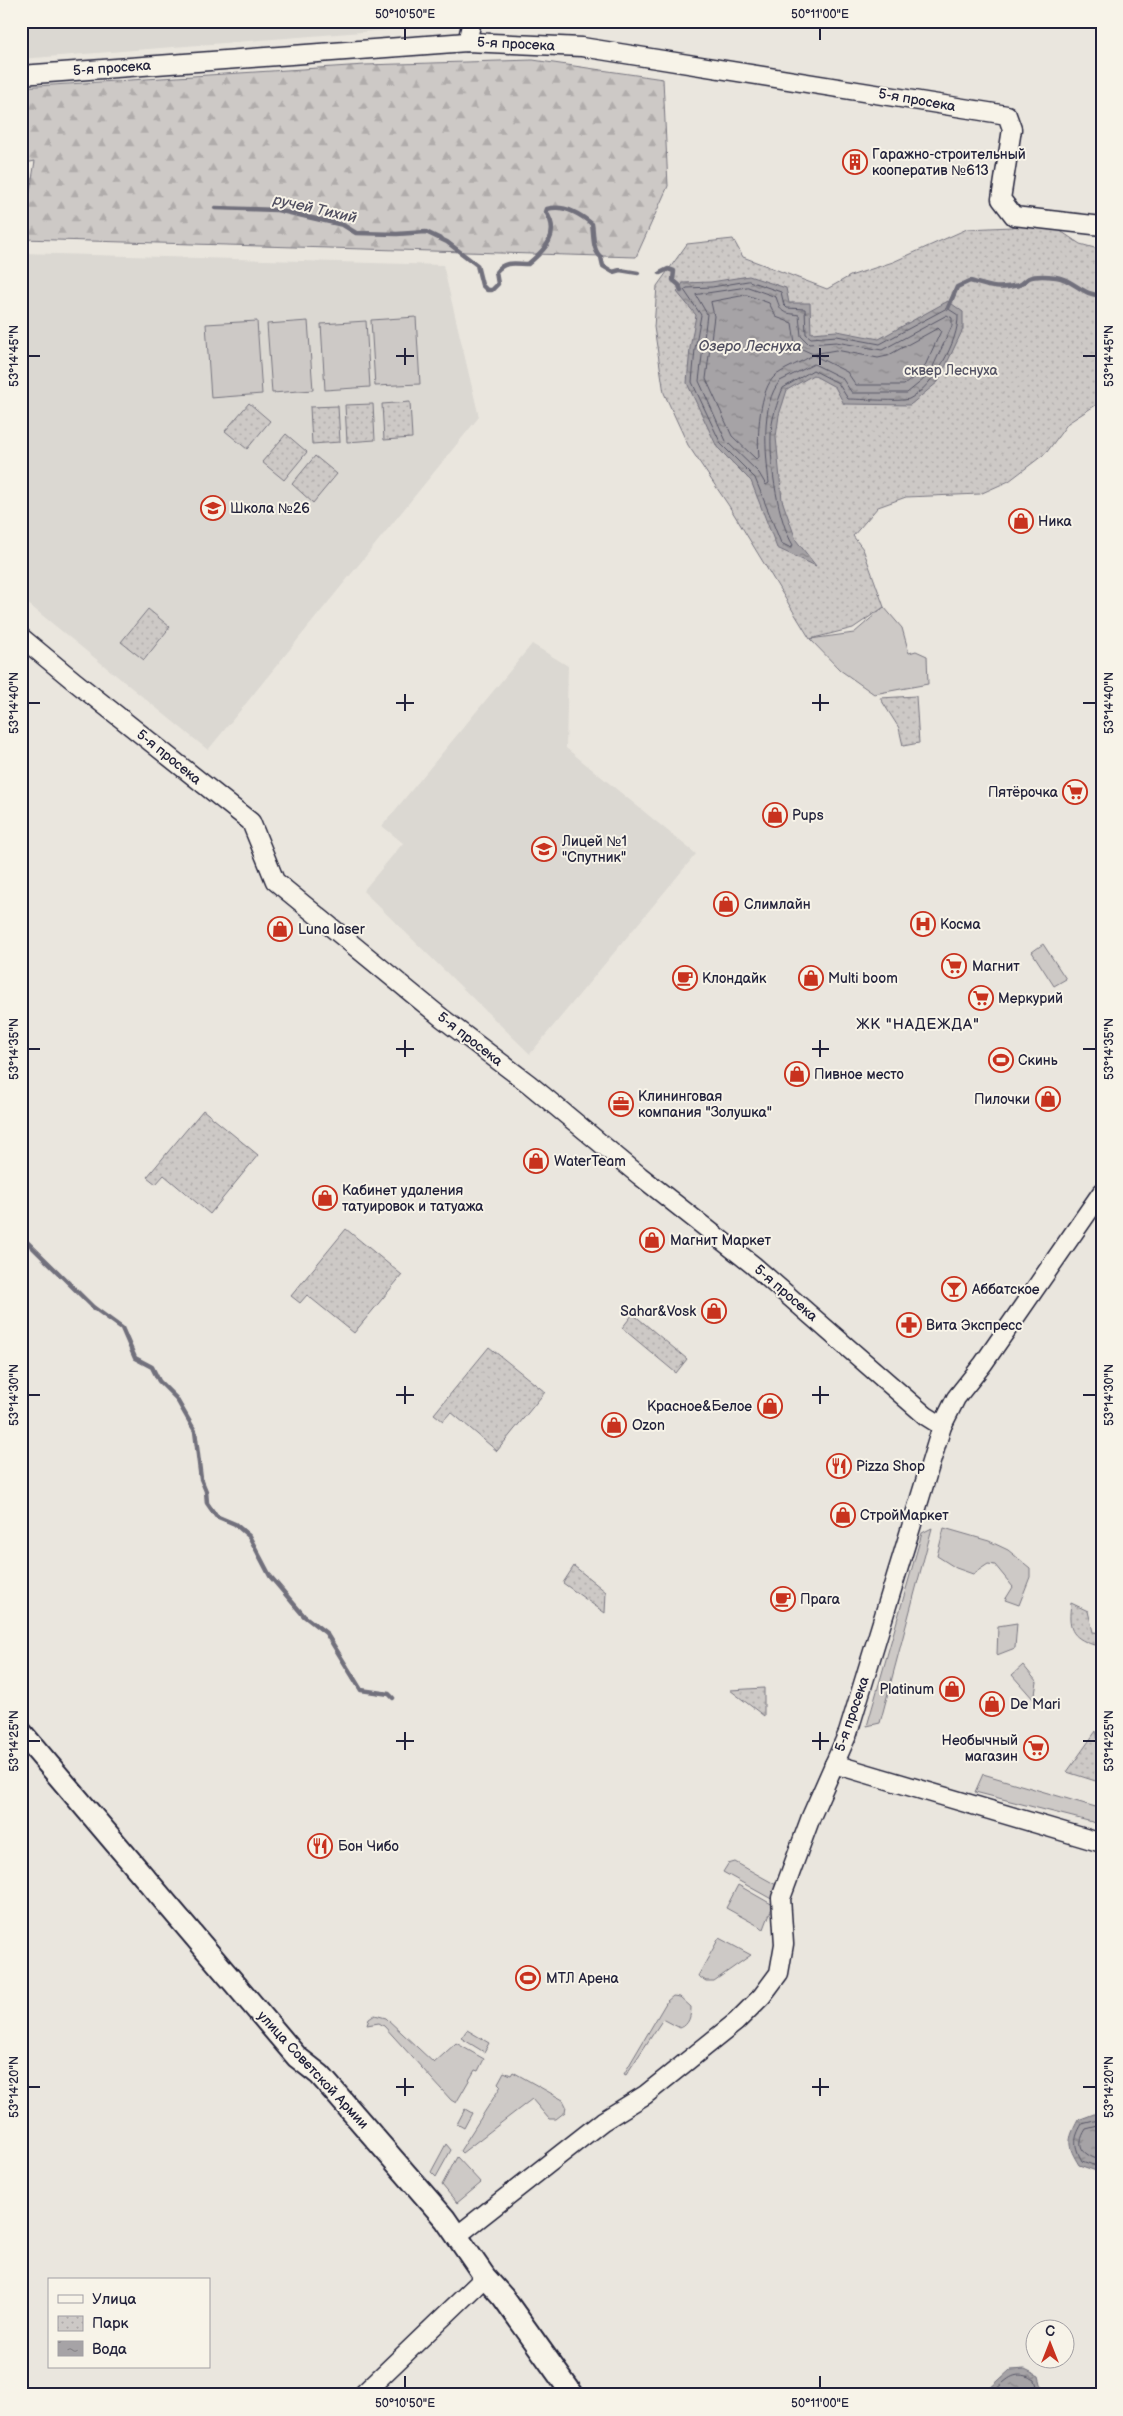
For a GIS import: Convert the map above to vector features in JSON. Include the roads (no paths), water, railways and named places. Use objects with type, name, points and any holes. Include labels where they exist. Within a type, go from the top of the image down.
[{"type":"street","points":[[467,42],[472,21]]},
{"type":"street","name":"5-я просека","points":[[21,75],[467,42],[582,47],[1007,116],[1012,129],[1001,199],[1014,216],[1102,226]]},
{"type":"street","name":"5-я просека","points":[[21,637],[74,682],[251,822],[275,881],[442,1018],[529,1084],[640,1176],[753,1265],[926,1416],[942,1426]]},
{"type":"street","name":"5-я просека","points":[[1102,1192],[984,1364],[956,1398],[942,1426],[848,1733],[834,1764],[1102,1842]]},
{"type":"street","name":"улица Советской Армии","points":[[21,1732],[297,2057],[320,2075],[458,2235],[485,2277],[502,2297],[573,2395]]},
{"type":"street","points":[[458,2235],[603,2121],[645,2095],[736,2022],[762,1996],[779,1973],[784,1944],[782,1898],[811,1817],[834,1764]]},
{"type":"street","points":[[362,2395],[485,2277]]},
{"type":"water","name":"Озеро Леснуха","points":[[749,276],[786,288],[789,303],[810,303],[811,333],[837,331],[879,339],[948,301],[963,312],[963,329],[938,382],[910,405],[844,404],[835,387],[813,375],[787,390],[779,415],[776,437],[782,500],[796,540],[816,566],[777,548],[751,481],[717,447],[687,383],[690,348],[696,315],[677,292],[683,283],[711,282]]},
{"type":"water","points":[[1094,2114],[1102,2114],[1102,2173],[1079,2165],[1072,2152],[1070,2143],[1070,2138],[1078,2120]]},
{"type":"water","points":[[1025,2369],[1039,2376],[1044,2395],[988,2395],[988,2390],[1010,2370]]},
{"type":"waterway","name":"ручей Тихий","points":[[215,208],[277,210],[343,225],[356,233],[397,234],[426,232],[447,242],[477,265],[482,285],[487,290],[492,290],[498,284],[496,272],[499,268],[507,264],[528,264],[540,253],[549,241],[551,234],[552,227],[546,212],[547,209],[559,208],[571,210],[592,224],[596,250],[601,257],[603,266],[613,272],[620,270],[638,273]]},
{"type":"waterway","name":"ручей Тихий","points":[[660,273],[668,269],[674,271],[673,280],[679,285],[681,291]]},
{"type":"waterway","name":"ручей Тихий","points":[[948,308],[957,287],[970,281],[999,288],[1020,284],[1032,277],[1053,277],[1062,278],[1084,291],[1102,295]]},
{"type":"waterway","points":[[21,1236],[93,1307],[122,1328],[135,1358],[152,1367],[159,1381],[176,1398],[195,1431],[201,1479],[206,1491],[207,1503],[216,1516],[235,1524],[249,1536],[270,1576],[304,1616],[326,1633],[361,1690],[389,1694],[393,1698]]},
{"type":"place","name":"Гаражно-строительный кооператив №613","points":[[855,162]]},
{"type":"place","name":"Школа №26","points":[[213,508]]},
{"type":"place","name":"Ника","points":[[1021,521]]},
{"type":"place","name":"Пятёрочка","points":[[1075,792]]},
{"type":"place","name":"Pups","points":[[775,815]]},
{"type":"place","name":"Лицей №1 \"Спутник\"","points":[[544,849]]},
{"type":"place","name":"Слимлайн","points":[[726,904]]},
{"type":"place","name":"Косма","points":[[923,924]]},
{"type":"place","name":"Luna laser","points":[[280,929]]},
{"type":"place","name":"Магнит","points":[[954,966]]},
{"type":"place","name":"Клондайк","points":[[685,978]]},
{"type":"place","name":"Multi boom","points":[[811,978]]},
{"type":"place","name":"Меркурий","points":[[981,998]]},
{"type":"place","name":"Скинь","points":[[1001,1060]]},
{"type":"place","name":"Пивное место","points":[[797,1074]]},
{"type":"place","name":"Пилочки","points":[[1048,1099]]},
{"type":"place","name":"Клининговая компания \"Золушка\"","points":[[621,1104]]},
{"type":"place","name":"WaterTeam","points":[[536,1161]]},
{"type":"place","name":"Кабинет удаления татуировок и татуажа","points":[[325,1198]]},
{"type":"place","name":"Магнит Маркет","points":[[652,1240]]},
{"type":"place","name":"Аббатское","points":[[954,1289]]},
{"type":"place","name":"Sahar&Vosk","points":[[714,1311]]},
{"type":"place","name":"Вита Экспресс","points":[[909,1325]]},
{"type":"place","name":"Красное&Белое","points":[[770,1406]]},
{"type":"place","name":"Ozon","points":[[614,1425]]},
{"type":"place","name":"Pizza Shop","points":[[839,1466]]},
{"type":"place","name":"СтройМаркет","points":[[843,1515]]},
{"type":"place","name":"Прага","points":[[783,1599]]},
{"type":"place","name":"Platinum","points":[[952,1689]]},
{"type":"place","name":"De Mari","points":[[992,1704]]},
{"type":"place","name":"Необычный магазин","points":[[1036,1748]]},
{"type":"place","name":"Бон Чибо","points":[[320,1846]]},
{"type":"place","name":"МТЛ Арена","points":[[528,1978]]},
{"type":"district","name":"ЖК \"НАДЕЖДА\"","points":[[918,1024]]},
{"type":"park label","name":"сквер Леснуха","points":[[951,370]]}]
